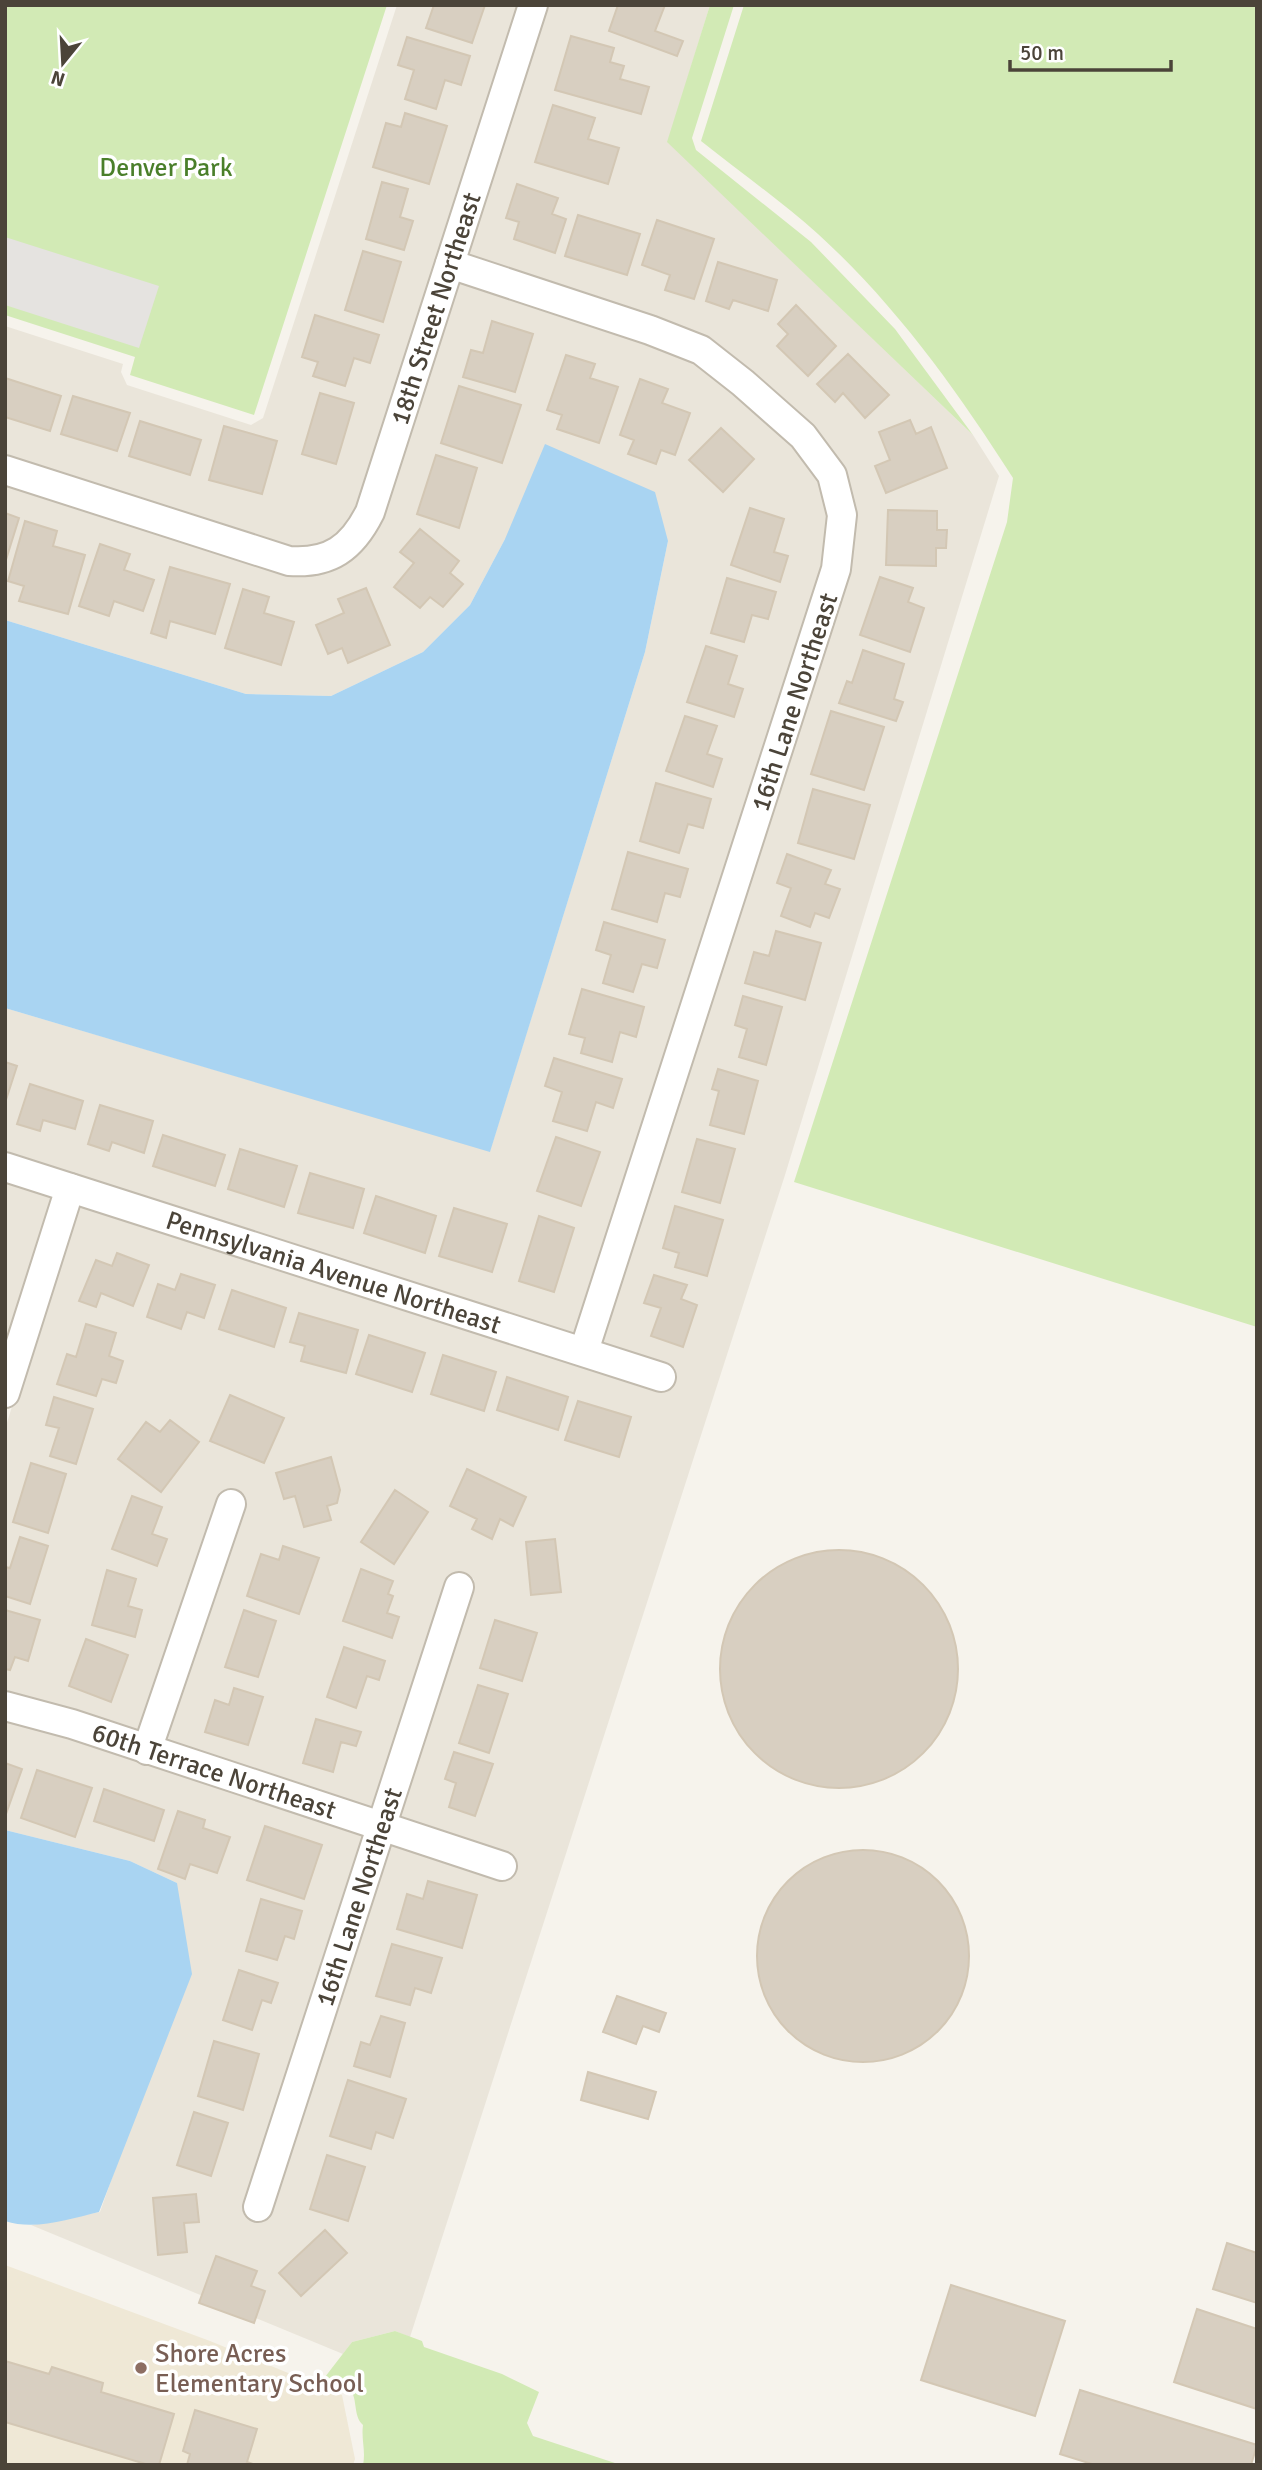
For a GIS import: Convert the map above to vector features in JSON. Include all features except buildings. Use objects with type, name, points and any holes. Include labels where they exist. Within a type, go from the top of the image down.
[{"type":"street","name":"18th Street Northeast","points":[[5,470],[289,561],[308,563],[351,544],[370,512],[533,5]]},
{"type":"street","name":"16th Lane Northeast","points":[[450,264],[650,330],[701,350],[803,436],[832,475],[842,515],[836,569],[584,1351]]},
{"type":"street","name":"Pennsylvania Avenue Northeast","points":[[5,1167],[661,1377]]},
{"type":"street","points":[[5,1392],[70,1188]]},
{"type":"street","points":[[147,1750],[231,1504]]},
{"type":"street","name":"16th Lane Northeast","points":[[258,2207],[459,1587]]},
{"type":"street","name":"60th Terrace Northeast","points":[[5,1706],[72,1724],[502,1866]]},
{"type":"shaded area","points":[[397,5],[522,5],[360,507],[344,534],[318,548],[291,549],[5,457],[5,326],[123,364],[121,372],[127,385],[251,425],[263,418]]},
{"type":"shaded area","points":[[545,5],[710,5],[668,142],[973,435],[999,476],[785,1175],[410,2337],[395,2331],[352,2342],[343,2354],[31,2225],[100,2212],[125,2141],[177,1883],[130,1861],[5,1830],[5,1719],[68,1736],[367,1834],[244,2215],[264,2222],[388,1841],[508,1881],[516,1858],[396,1817],[474,1579],[453,1573],[375,1811],[162,1742],[245,1497],[225,1489],[141,1735],[5,1694],[5,1429],[76,1203],[668,1391],[675,1368],[598,1343],[853,515],[751,373],[465,256]]},
{"type":"shaded area","points":[[5,237],[159,286],[139,348],[5,305]]},
{"type":"shaded area","points":[[457,279],[646,341],[695,361],[795,445],[822,481],[831,517],[825,567],[577,1336],[5,1154],[5,1008],[490,1151],[645,652],[668,541],[505,539],[470,605],[423,652],[331,696],[246,694],[5,620],[5,483],[277,573],[295,576],[340,564]]},
{"type":"shaded area","points":[[5,1180],[55,1196],[5,1355]]},
{"type":"shaded area","name":"Shore Acres Elementary School","points":[[5,2265],[210,2341],[342,2395],[355,2459],[353,2465],[5,2465]]},
{"type":"green space","name":"Denver Park","points":[[5,5],[387,5],[254,415],[130,375],[135,357],[5,315]]},
{"type":"green space","points":[[710,5],[734,5],[692,138],[696,150],[811,242],[895,329],[973,435],[667,142]]},
{"type":"green space","points":[[744,5],[1257,5],[1257,1327],[794,1182],[1007,522],[1013,478],[947,381],[873,289],[818,234],[701,141]]},
{"type":"green space","points":[[395,2331],[422,2341],[424,2347],[502,2374],[539,2392],[527,2423],[533,2436],[621,2465],[363,2465],[363,2425],[351,2391],[346,2385],[325,2377],[352,2342]]},
{"type":"water","points":[[545,444],[655,492],[668,541],[645,652],[490,1152],[5,1008],[5,620],[246,694],[331,696],[423,652],[470,605],[505,539]]},
{"type":"water","points":[[5,1830],[130,1861],[177,1883],[192,1974],[99,2212],[64,2221],[28,2225],[5,2221]]},
{"type":"place","name":"Shore Acres Elementary School","points":[[141,2368]]}]
